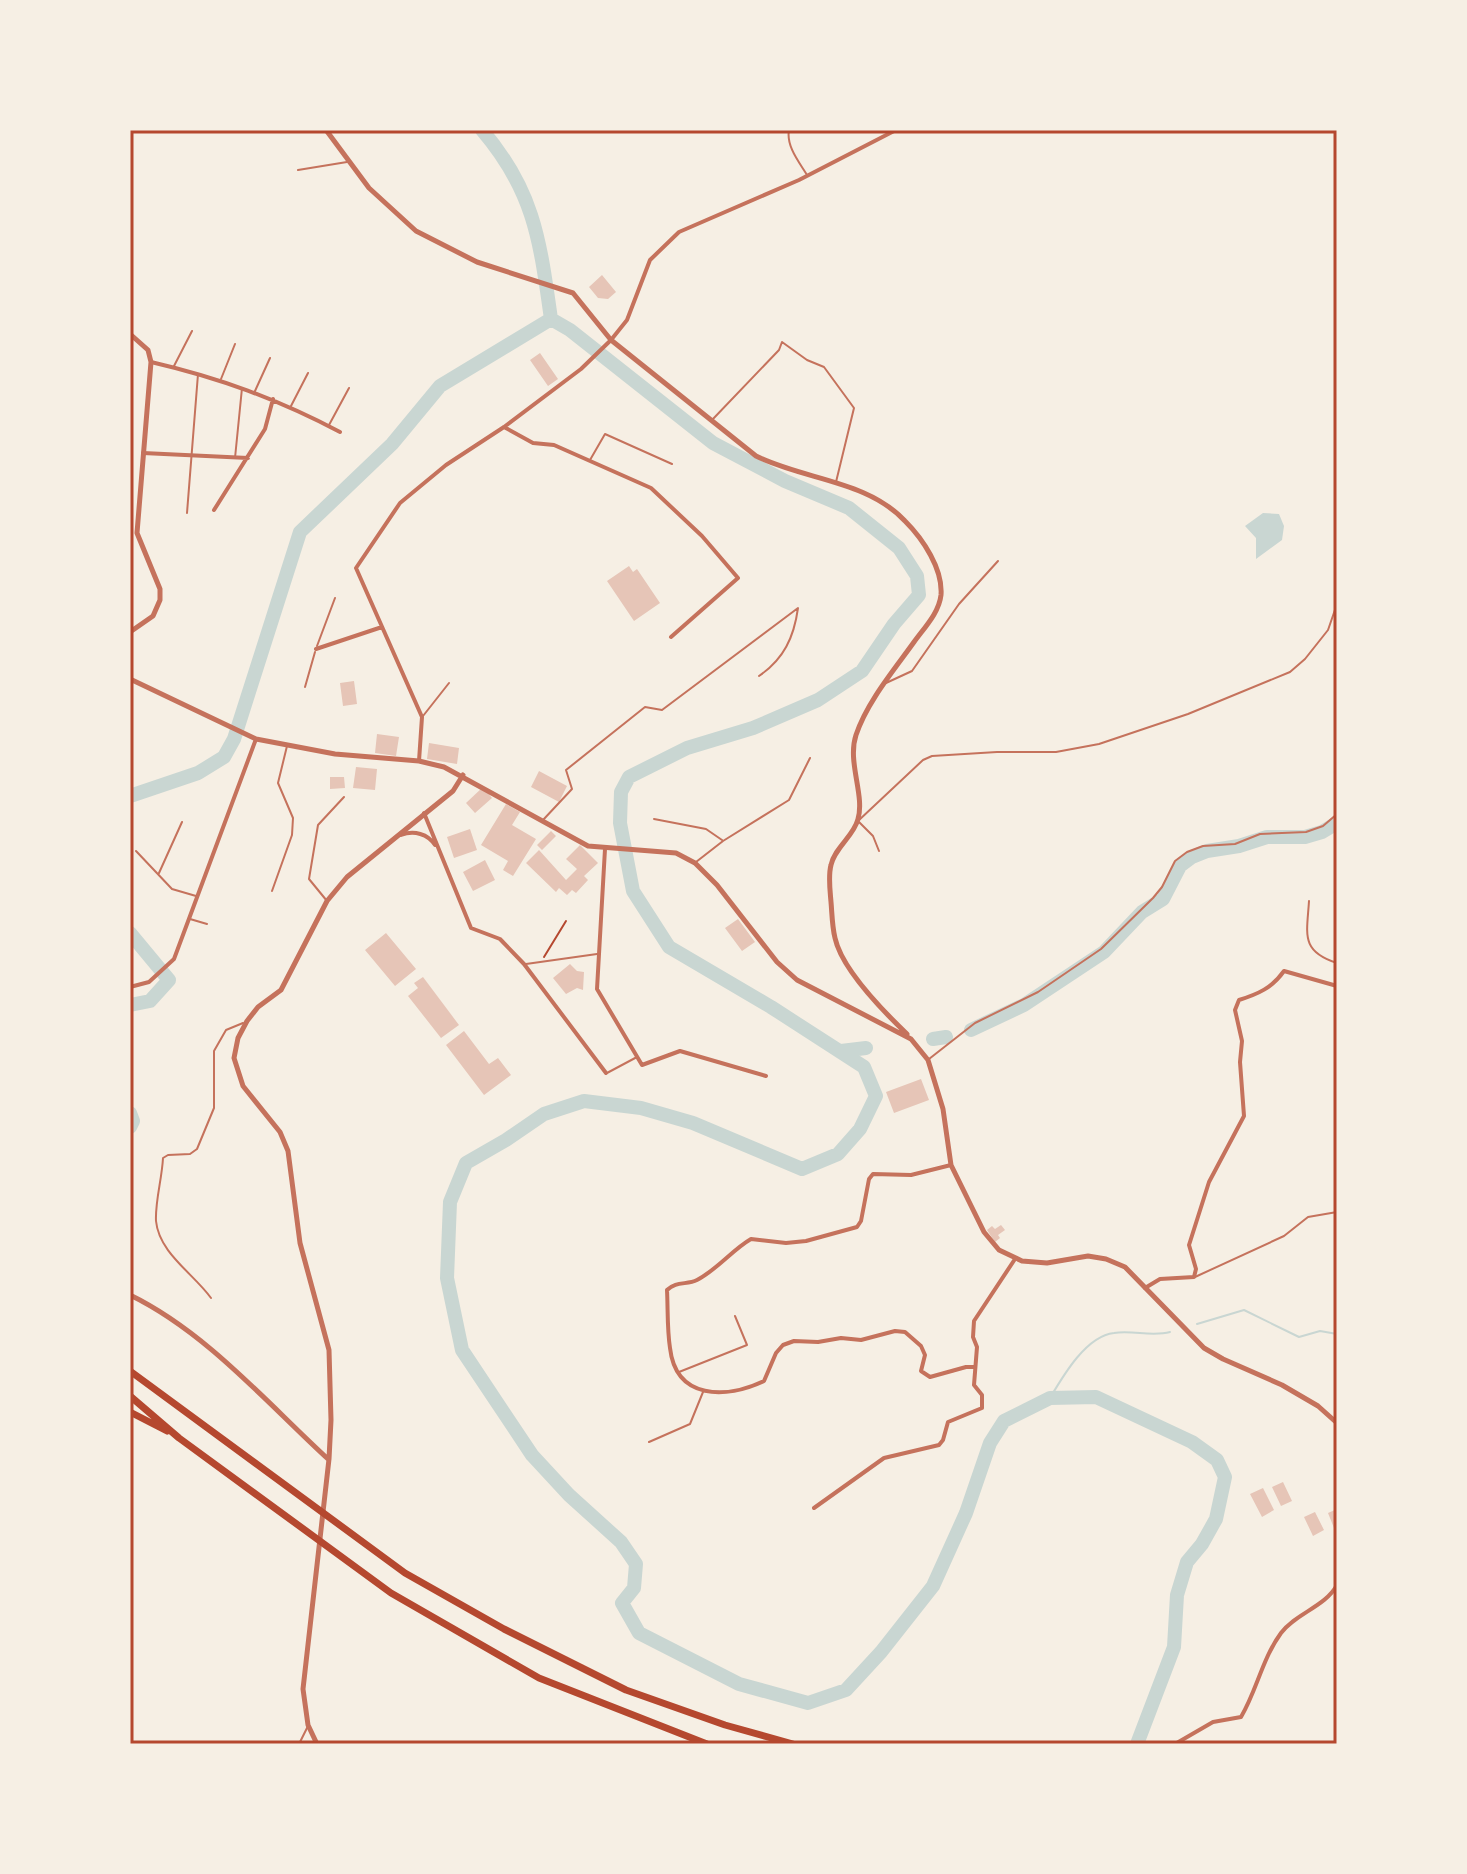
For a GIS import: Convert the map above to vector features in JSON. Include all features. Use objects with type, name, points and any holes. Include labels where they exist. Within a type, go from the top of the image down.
[{"type":"highway","points":[[130,1371],[405,1573],[504,1629],[626,1690],[725,1725],[793,1744]]},
{"type":"highway","points":[[130,1396],[179,1438],[404,1601],[539,1678],[707,1744]]},
{"type":"highway","points":[[130,1412],[179,1438]]},
{"type":"street","points":[[326,130],[369,188],[416,231],[477,262],[573,293],[611,340],[756,456],[777,466],[874,497],[904,519],[923,543],[939,577],[941,595],[937,611],[885,684],[862,720],[855,738],[854,779],[860,807],[858,821],[838,847],[830,866],[835,940],[853,974],[928,1060],[943,1109],[951,1165],[984,1232],[999,1250],[1015,1259],[1047,1263],[1097,1257],[1125,1267],[1204,1348],[1282,1385],[1318,1406],[1337,1423]]},
{"type":"street","points":[[419,761],[422,717],[356,568],[400,503],[446,465],[504,427],[581,369],[611,340],[627,320],[650,260],[679,232],[808,176],[896,130]]},
{"type":"street","points":[[130,334],[148,350],[151,362],[137,533],[160,589],[160,600],[153,616],[130,632]]},
{"type":"street","points":[[151,362],[221,379],[273,399],[340,432]]},
{"type":"street","points":[[214,510],[265,429],[273,399]]},
{"type":"street","points":[[504,427],[533,443],[554,445],[651,488],[702,536],[738,578],[671,637]]},
{"type":"street","points":[[143,453],[248,458]]},
{"type":"street","points":[[316,649],[382,627]]},
{"type":"street","points":[[130,679],[256,739],[335,754],[419,761],[444,767],[463,775],[571,839],[605,849],[676,853],[695,863],[717,885],[777,962],[797,980],[911,1039]]},
{"type":"street","points":[[130,987],[149,982],[174,959],[256,739]]},
{"type":"street","points":[[317,1744],[308,1725],[303,1689],[329,1459],[329,1350],[300,1243],[288,1151],[280,1132],[243,1086],[234,1058],[238,1038],[247,1021],[258,1007],[281,990],[327,901],[347,877],[453,791],[463,775]]},
{"type":"street","points":[[424,813],[471,928],[500,939],[524,964],[606,1073]]},
{"type":"street","points":[[395,837],[421,833],[432,840],[441,854]]},
{"type":"street","points":[[605,849],[597,989],[642,1065],[680,1051],[766,1076]]},
{"type":"street","points":[[1145,1288],[1160,1279],[1194,1277],[1196,1269],[1189,1245],[1209,1182],[1244,1116],[1240,1062],[1242,1041],[1235,1010],[1239,1000],[1257,995],[1277,981],[1284,971],[1337,986]]},
{"type":"street","points":[[951,1165],[911,1175],[873,1174],[866,1187],[861,1221],[857,1227],[806,1241],[786,1243],[751,1239],[702,1277],[671,1286],[667,1290],[670,1349],[677,1372],[692,1388],[703,1391],[731,1391],[764,1381],[776,1353],[783,1345],[794,1341],[861,1340],[895,1331],[905,1332],[921,1346],[925,1355],[921,1371],[925,1376],[974,1367]]},
{"type":"street","points":[[814,1508],[884,1458],[939,1445],[948,1422],[982,1408],[982,1395],[974,1385],[977,1347],[973,1337],[974,1321],[1015,1259]]},
{"type":"street","points":[[130,1295],[172,1318],[201,1341],[329,1459]]},
{"type":"street","points":[[1175,1744],[1213,1722],[1241,1717],[1252,1699],[1263,1663],[1281,1633],[1293,1621],[1331,1596],[1337,1585]]},
{"type":"lane","points":[[789,130],[787,137],[793,152],[808,176]]},
{"type":"lane","points":[[298,170],[349,162]]},
{"type":"lane","points":[[173,367],[192,331]]},
{"type":"lane","points":[[711,420],[779,350],[782,342],[807,360],[824,367],[854,408],[836,484]]},
{"type":"lane","points":[[221,379],[235,344]]},
{"type":"lane","points":[[255,392],[270,358]]},
{"type":"lane","points":[[187,513],[199,373]]},
{"type":"lane","points":[[290,407],[308,373]]},
{"type":"lane","points":[[235,458],[242,387]]},
{"type":"lane","points":[[328,426],[349,388]]},
{"type":"lane","points":[[589,461],[605,434],[672,464]]},
{"type":"lane","points":[[885,684],[912,671],[959,604],[998,561]]},
{"type":"lane","points":[[305,687],[335,598]]},
{"type":"lane","points":[[879,851],[873,836],[858,821],[923,760],[932,756],[997,752],[1056,752],[1099,744],[1188,714],[1290,672],[1305,659],[1328,630],[1337,604]]},
{"type":"lane","points":[[542,821],[572,789],[566,770],[645,707],[662,710],[798,608],[794,633],[772,667],[759,676]]},
{"type":"lane","points":[[422,717],[449,683]]},
{"type":"lane","points":[[272,891],[292,835],[293,818],[278,783],[287,745]]},
{"type":"lane","points":[[695,863],[723,841],[789,800],[810,758]]},
{"type":"lane","points":[[327,901],[309,879],[318,825],[344,797]]},
{"type":"lane","points":[[928,1060],[975,1023],[1038,992],[1101,949],[1153,898],[1175,861],[1187,852],[1203,846],[1235,844],[1260,834],[1306,832],[1323,826],[1337,814]]},
{"type":"lane","points":[[654,819],[706,829],[723,841]]},
{"type":"lane","points":[[158,874],[182,822]]},
{"type":"lane","points":[[136,851],[172,889],[197,897]]},
{"type":"lane","points":[[1309,901],[1306,940],[1312,951],[1337,963]]},
{"type":"lane","points":[[189,919],[207,924]]},
{"type":"lane","points":[[524,964],[597,954]]},
{"type":"lane","points":[[211,1298],[175,1258],[157,1229],[163,1158],[190,1154],[197,1149],[214,1108],[214,1051],[226,1030],[247,1021]]},
{"type":"lane","points":[[606,1073],[637,1057]]},
{"type":"lane","points":[[1194,1277],[1284,1236],[1308,1217],[1337,1212]]},
{"type":"lane","points":[[677,1372],[747,1345],[735,1316]]},
{"type":"lane","points":[[649,1442],[690,1424],[703,1391]]},
{"type":"lane","points":[[299,1744],[308,1725]]},
{"type":"path","points":[[541,962],[566,921]]},
{"type":"shaded area","points":[[1263,513],[1279,514],[1284,526],[1282,540],[1256,559],[1256,538],[1245,526]]},
{"type":"building","points":[[602,275],[616,292],[608,299],[598,298],[589,287]]},
{"type":"building","points":[[540,353],[558,379],[548,386],[530,360]]},
{"type":"building","points":[[629,566],[633,572],[637,569],[660,603],[634,621],[607,581]]},
{"type":"building","points":[[354,681],[357,704],[343,706],[340,683]]},
{"type":"building","points":[[377,734],[399,737],[396,756],[375,753]]},
{"type":"building","points":[[429,743],[459,748],[457,764],[427,759]]},
{"type":"building","points":[[356,767],[377,769],[375,790],[353,788]]},
{"type":"building","points":[[539,771],[567,786],[559,802],[531,787]]},
{"type":"building","points":[[330,777],[344,777],[345,788],[330,789]]},
{"type":"building","points":[[483,787],[492,798],[475,813],[466,803]]},
{"type":"building","points":[[506,804],[520,812],[512,825],[536,839],[513,876],[503,870],[508,861],[481,845]]},
{"type":"building","points":[[470,829],[477,850],[454,858],[447,837]]},
{"type":"building","points":[[551,831],[556,836],[542,850],[537,845]]},
{"type":"building","points":[[580,845],[598,863],[584,876],[588,880],[576,893],[572,890],[567,895],[559,888],[556,892],[526,863],[539,850],[566,880],[577,869],[566,859]]},
{"type":"building","points":[[485,860],[495,880],[473,891],[463,872]]},
{"type":"building","points":[[738,919],[755,942],[742,951],[725,928]]},
{"type":"building","points":[[386,933],[416,969],[395,986],[365,950]]},
{"type":"building","points":[[570,964],[577,971],[584,972],[583,990],[577,988],[566,994],[553,978]]},
{"type":"building","points":[[423,977],[459,1025],[441,1038],[408,996],[418,988],[414,983]]},
{"type":"building","points":[[464,1031],[489,1064],[498,1058],[511,1075],[484,1095],[446,1045]]},
{"type":"building","points":[[921,1079],[929,1100],[894,1113],[886,1092]]},
{"type":"building","points":[[1001,1225],[1005,1230],[995,1242],[987,1230]]},
{"type":"building","points":[[1283,1482],[1292,1501],[1281,1506],[1272,1487]]},
{"type":"building","points":[[1263,1488],[1274,1510],[1262,1517],[1250,1494]]},
{"type":"building","points":[[1337,1509],[1337,1526],[1334,1528],[1328,1513]]},
{"type":"building","points":[[1315,1512],[1324,1530],[1313,1536],[1304,1517]]},
{"type":"waterway","points":[[482,130],[514,175],[524,197],[538,242],[551,319],[570,330],[713,443],[785,481],[849,508],[899,548],[917,576],[919,595],[894,624],[862,671],[818,700],[753,728],[687,748],[629,777],[621,792],[620,823],[633,891],[669,947],[864,1067],[876,1096],[860,1129],[838,1154],[802,1169],[693,1123],[641,1108],[584,1101],[544,1114],[466,1163],[450,1202],[447,1278],[462,1350],[532,1455],[569,1495],[621,1542],[636,1564],[634,1588],[622,1603],[639,1633],[739,1684],[808,1703],[846,1690],[881,1652],[933,1586],[966,1513],[990,1443],[1004,1421],[1050,1398],[1096,1397],[1192,1442],[1217,1460],[1225,1477],[1216,1519],[1187,1562],[1177,1595],[1174,1647],[1137,1744]]},
{"type":"waterway","points":[[130,796],[198,773],[224,757],[234,739],[300,532],[392,444],[440,386],[551,319]]},
{"type":"waterway","points":[[971,1030],[1024,1005],[1104,952],[1142,912],[1163,899],[1180,866],[1192,857],[1267,837],[1305,837],[1337,823]]},
{"type":"waterway","points":[[130,933],[169,980],[150,1001],[130,1005]]},
{"type":"waterway","points":[[933,1039],[946,1037]]},
{"type":"waterway","points":[[841,1051],[866,1048]]},
{"type":"waterway","points":[[130,1113],[133,1121],[130,1127]]},
{"type":"waterway","points":[[1197,1324],[1244,1310],[1299,1337],[1320,1331],[1337,1334]]},
{"type":"waterway","points":[[1050,1398],[1076,1358],[1094,1341],[1121,1332],[1170,1332]]}]
